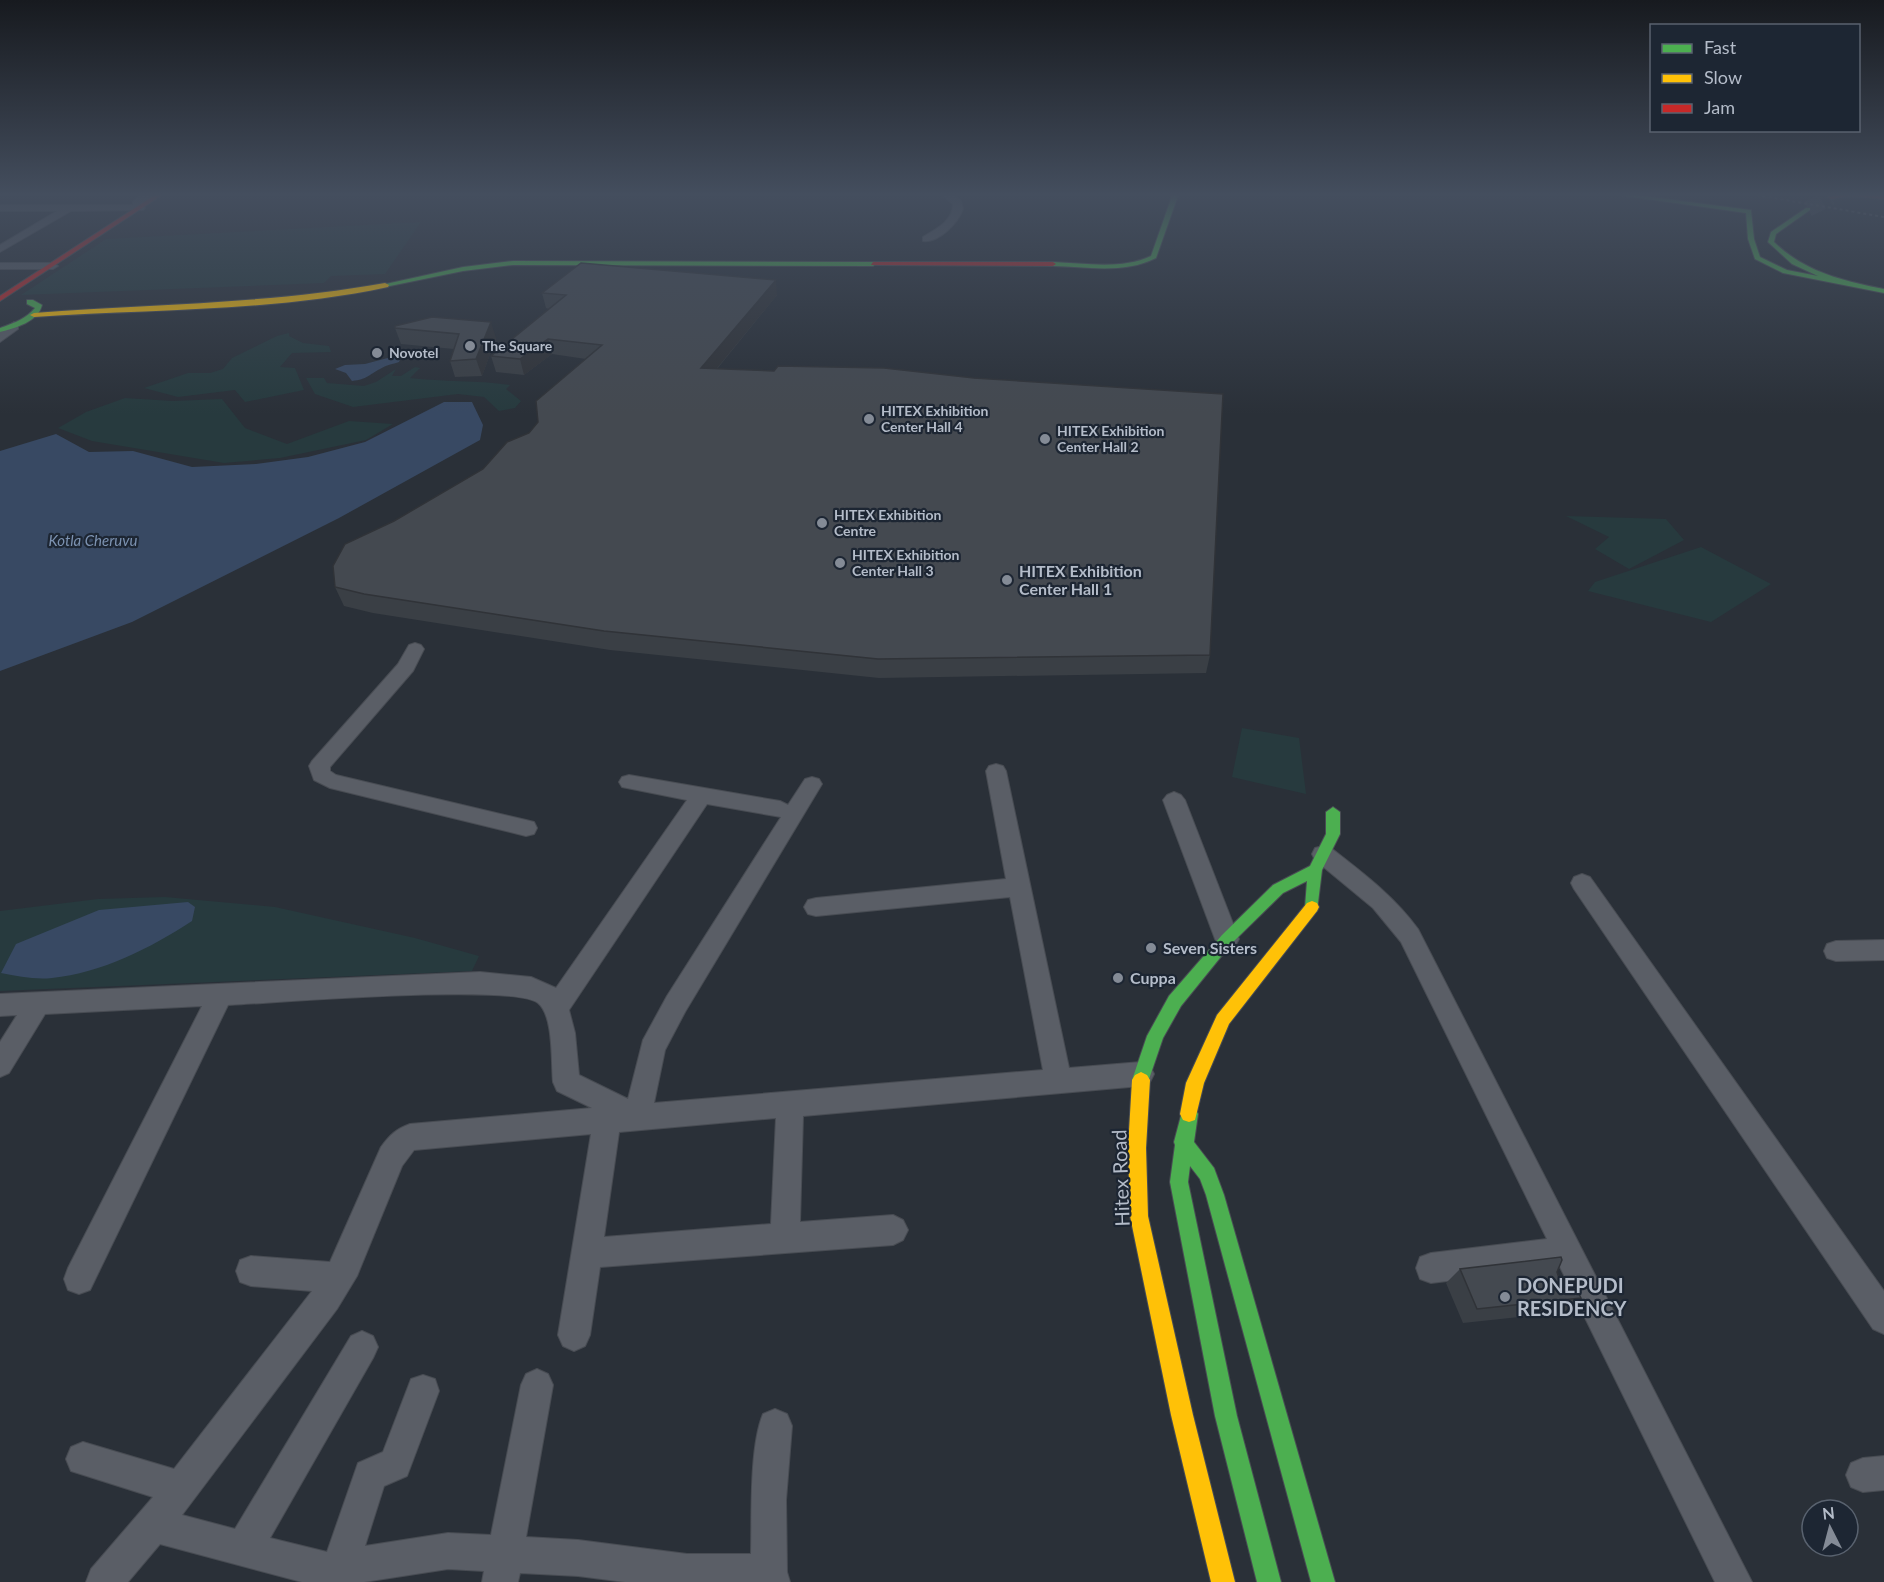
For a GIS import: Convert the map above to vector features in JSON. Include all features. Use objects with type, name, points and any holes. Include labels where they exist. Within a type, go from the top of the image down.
[{"type":"street","points":[[0,300],[52,267]]},
{"type":"street","points":[[0,338],[7,328],[36,311],[318,297],[477,267]]},
{"type":"street","points":[[1775,267],[1785,272],[1884,291]]},
{"type":"street","points":[[1803,267],[1846,284]]},
{"type":"street","points":[[1819,267],[1884,286]]},
{"type":"street","points":[[0,300],[24,301],[36,311]]},
{"type":"street","points":[[415,649],[406,667],[319,766],[321,775],[330,781],[526,828]]},
{"type":"street","points":[[996,771],[1058,1081]]},
{"type":"street","points":[[629,782],[780,809]]},
{"type":"street","points":[[638,1118],[652,1048],[676,1004],[812,784]]},
{"type":"street","points":[[558,1006],[701,796]]},
{"type":"street","points":[[1174,800],[1227,939]]},
{"type":"street","points":[[1269,1582],[1226,1416],[1179,1182],[1183,1142],[1196,1083],[1223,1020],[1312,907],[1319,862],[1333,834],[1333,812]]},
{"type":"street","points":[[1319,862],[1371,891],[1400,920],[1410,936],[1568,1251],[1571,1286],[1734,1582]]},
{"type":"street","name":"Hitex Road","points":[[1223,1582],[1182,1414],[1139,1216],[1137,1148],[1141,1074],[1155,1036],[1175,1001],[1227,939],[1278,889],[1319,862]]},
{"type":"street","points":[[1582,883],[1884,1318]]},
{"type":"street","points":[[816,907],[1019,887]]},
{"type":"street","points":[[1836,951],[1884,950]]},
{"type":"street","points":[[0,1005],[480,982],[519,983],[547,993],[558,1006],[566,1082],[638,1118]]},
{"type":"street","points":[[79,1279],[220,995]]},
{"type":"street","points":[[0,1065],[38,1003]]},
{"type":"street","points":[[104,1582],[153,1525],[319,1307],[346,1265],[391,1157],[401,1142],[410,1137],[1141,1074]]},
{"type":"street","points":[[785,1239],[789,1105]]},
{"type":"street","points":[[574,1335],[607,1121]]},
{"type":"street","points":[[1183,1142],[1208,1174],[1215,1195],[1323,1582]]},
{"type":"street","points":[[587,1252],[893,1230]]},
{"type":"street","points":[[1431,1268],[1568,1251]]},
{"type":"street","points":[[251,1271],[338,1278]]},
{"type":"street","points":[[244,1548],[362,1347]]},
{"type":"street","points":[[503,1568],[537,1385]]},
{"type":"street","points":[[340,1568],[370,1475],[395,1464],[423,1391]]},
{"type":"street","points":[[153,1525],[325,1570],[448,1551],[503,1568],[578,1558],[687,1572],[770,1577],[768,1500],[775,1426]]},
{"type":"street","points":[[83,1459],[180,1488]]},
{"type":"green space","points":[[64,267],[390,267],[385,274],[331,276],[324,283],[21,295]]},
{"type":"green space","points":[[289,333],[289,336],[303,343],[329,346],[331,352],[292,353],[280,367],[295,368],[304,390],[245,402],[235,390],[178,397],[144,388],[188,373],[210,373],[223,369],[232,358],[277,336]]},
{"type":"green space","points":[[415,367],[420,368],[410,378],[510,385],[506,389],[521,401],[515,408],[499,411],[484,397],[458,394],[353,407],[315,394],[306,378],[324,378],[327,383],[364,386],[376,382],[396,369],[392,376],[401,376]]},
{"type":"green space","points":[[125,398],[173,401],[222,399],[245,428],[287,444],[349,421],[393,424],[366,440],[280,458],[224,463],[92,441],[58,428],[86,412]]},
{"type":"green space","points":[[1566,516],[1666,519],[1684,540],[1629,569],[1595,549],[1609,537]]},
{"type":"green space","points":[[1701,547],[1771,584],[1711,622],[1588,591],[1595,582]]},
{"type":"green space","points":[[1242,728],[1299,738],[1306,794],[1232,777]]},
{"type":"green space","points":[[165,897],[275,907],[415,938],[479,956],[472,971],[0,991],[0,911],[98,899]]},
{"type":"water","points":[[395,356],[401,357],[399,362],[385,366],[357,380],[352,381],[346,373],[335,369],[345,365],[365,364]]},
{"type":"water","name":"Kotla Cheruvu","points":[[444,402],[472,402],[483,425],[480,440],[339,518],[132,622],[0,671],[0,451],[56,434],[89,452],[133,451],[192,467],[256,464],[308,457],[365,442]]},
{"type":"water","points":[[188,902],[195,907],[192,921],[143,950],[107,965],[52,978],[33,978],[1,973],[16,944],[99,910]]},
{"type":"building","name":"HITEX Exhibition Centre","points":[[576,267],[625,267],[776,280],[701,368],[774,371],[778,366],[884,368],[974,378],[1223,394],[1210,655],[878,659],[604,631],[364,594],[335,587],[333,566],[345,544],[394,521],[483,469],[507,442],[529,433],[538,422],[536,401],[602,345],[548,339],[520,359],[491,356],[566,295],[542,293]]},
{"type":"building","points":[[432,317],[491,322],[476,359],[450,361],[459,334],[395,328],[395,326]]},
{"type":"building","points":[[1561,1257],[1557,1272],[1561,1285],[1577,1290],[1581,1298],[1477,1309],[1460,1269]]},
{"type":"traffic: fast","points":[[385,285],[481,267]]},
{"type":"traffic: fast","points":[[1775,267],[1785,272],[1847,284]]},
{"type":"traffic: fast","points":[[1803,267],[1838,281],[1884,291]]},
{"type":"traffic: fast","points":[[0,330],[31,316],[39,307],[30,302]]},
{"type":"traffic: fast","points":[[1312,907],[1315,870],[1333,834],[1333,812]]},
{"type":"traffic: fast","points":[[1141,1080],[1155,1036],[1175,1001],[1227,939],[1278,889],[1315,870]]},
{"type":"traffic: fast","points":[[1189,1114],[1179,1182],[1226,1416],[1269,1582]]},
{"type":"traffic: fast","points":[[1183,1142],[1208,1174],[1215,1195],[1323,1582]]},
{"type":"traffic: slow","points":[[34,315],[254,302],[342,293],[385,285]]},
{"type":"traffic: slow","points":[[1189,1114],[1195,1083],[1223,1020],[1312,907]]},
{"type":"traffic: slow","points":[[1141,1080],[1137,1148],[1139,1216],[1182,1415],[1223,1582]]},
{"type":"traffic: jam","points":[[0,299],[49,267]]},
{"type":"place","name":"The Square","points":[[470,346]]},
{"type":"place","name":"Novotel","points":[[377,353]]},
{"type":"place","name":"HITEX Exhibition Center Hall 4","points":[[869,419]]},
{"type":"place","name":"HITEX Exhibition Center Hall 2","points":[[1045,439]]},
{"type":"place","name":"HITEX Exhibition Centre","points":[[822,523]]},
{"type":"place","name":"HITEX Exhibition Center Hall 3","points":[[840,563]]},
{"type":"place","name":"HITEX Exhibition Center Hall 1","points":[[1007,580]]},
{"type":"place","name":"Seven Sisters","points":[[1151,948]]},
{"type":"place","name":"Cuppa","points":[[1118,978]]},
{"type":"place","name":"DONEPUDI RESIDENCY","points":[[1505,1297]]}]
